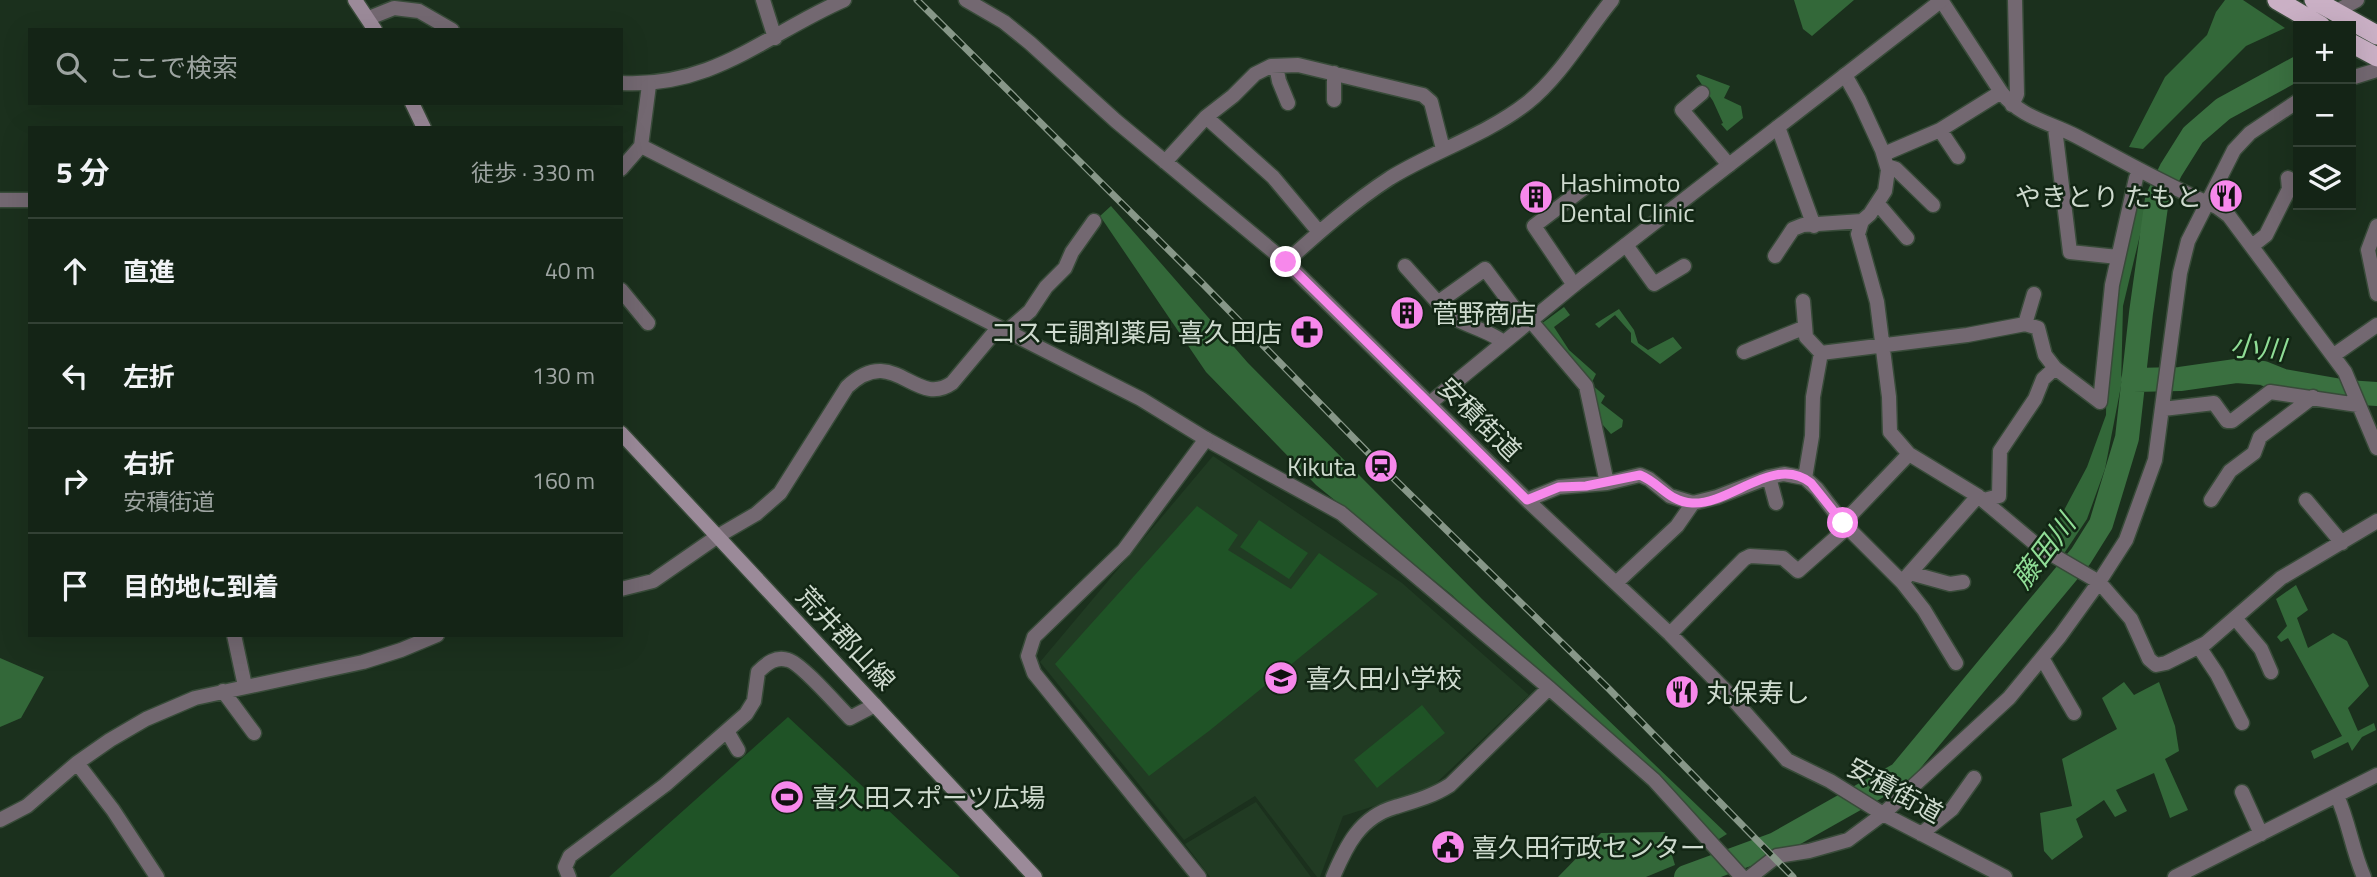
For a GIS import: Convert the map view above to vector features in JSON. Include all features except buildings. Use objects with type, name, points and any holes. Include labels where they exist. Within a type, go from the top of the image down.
[{"type":"highway","points":[[2277,0],[2312,21]]},
{"type":"highway","points":[[2315,0],[2377,35]]},
{"type":"highway","points":[[2356,46],[2377,57]]},
{"type":"main road","points":[[355,0],[372,24]]},
{"type":"main road","points":[[413,105],[423,126]]},
{"type":"main road","name":"荒井郡山線","points":[[623,435],[1035,877]]},
{"type":"street","points":[[763,0],[775,38]]},
{"type":"street","points":[[623,83],[649,85],[685,78],[775,38],[844,0]]},
{"type":"street","points":[[1286,262],[1319,232],[1389,178],[1492,125],[1528,102],[1568,59],[1612,0]]},
{"type":"street","points":[[1430,403],[1574,285],[1942,0],[2012,105],[2055,128],[2071,133],[2138,174],[2229,216],[2334,355],[2377,448]]},
{"type":"street","points":[[2012,105],[2017,94],[2015,0]]},
{"type":"street","points":[[2336,13],[2357,0]]},
{"type":"street","name":"安積街道","points":[[968,1],[1004,22],[1030,43],[1116,121],[1286,262],[1527,500],[1670,634],[1726,690],[1787,760],[1830,781],[1883,814],[2005,877]]},
{"type":"street","points":[[372,24],[394,8],[419,11],[449,28]]},
{"type":"street","points":[[1165,162],[1206,117],[1255,74],[1276,66],[1298,65],[1423,95],[1431,102],[1443,149]]},
{"type":"street","points":[[1276,66],[1288,103]]},
{"type":"street","points":[[2356,76],[2377,70]]},
{"type":"street","points":[[1334,73],[1334,100]]},
{"type":"street","points":[[1845,75],[1885,160],[1888,182],[1878,204],[1858,228],[1860,246],[1877,302],[1889,397],[1890,432],[1909,454],[1981,498],[2039,547],[2099,582],[2132,620],[2149,659],[2156,665],[2199,647],[2281,578],[2377,521]]},
{"type":"street","points":[[623,167],[641,146],[649,85]]},
{"type":"street","points":[[1885,160],[2001,92]]},
{"type":"street","points":[[1702,93],[1682,110],[1729,165]]},
{"type":"street","points":[[1757,875],[1777,856],[1809,851],[1848,840],[1883,814],[2008,698],[2099,582],[2126,540],[2155,460],[2180,273],[2188,241],[2234,150],[2249,133],[2293,104]]},
{"type":"street","points":[[1206,117],[1273,177],[1319,232]]},
{"type":"street","points":[[1778,127],[1814,226]]},
{"type":"street","points":[[2055,128],[2070,252],[2118,257]]},
{"type":"street","points":[[1940,130],[1958,157]]},
{"type":"street","points":[[641,146],[1141,399],[1206,439],[1341,513],[1654,780],[1742,877]]},
{"type":"street","points":[[1885,160],[1933,205]]},
{"type":"street","points":[[1821,353],[1967,335],[2025,324],[2038,328],[2045,355],[2055,368],[2100,402],[2107,323],[2118,257],[2138,174]]},
{"type":"street","points":[[2252,246],[2266,235],[2289,190],[2288,178]]},
{"type":"street","points":[[1574,285],[1534,226],[1584,188]]},
{"type":"street","points":[[0,200],[28,200]]},
{"type":"street","points":[[1878,204],[1907,238]]},
{"type":"street","points":[[623,588],[653,581],[718,536],[756,514],[779,493],[847,387],[859,375],[872,369],[932,390],[944,389],[952,383],[1003,329],[1030,311],[1046,288],[1065,268],[1072,252],[1094,221]]},
{"type":"street","points":[[1775,256],[1793,229],[1803,225],[1862,221]]},
{"type":"street","points":[[2377,226],[2368,250],[2377,294]]},
{"type":"street","points":[[1626,246],[1654,284],[1684,266]]},
{"type":"street","points":[[1405,266],[1445,313],[1494,334],[1503,342]]},
{"type":"street","points":[[1440,305],[1443,299],[1485,269],[1586,386],[1607,483]]},
{"type":"street","points":[[623,292],[648,323]]},
{"type":"street","points":[[2025,324],[2034,293]]},
{"type":"street","points":[[1803,301],[1803,328],[1806,337],[1821,353]]},
{"type":"street","points":[[2334,355],[2377,325]]},
{"type":"street","points":[[1744,352],[1803,328]]},
{"type":"street","points":[[1805,478],[1821,353]]},
{"type":"street","points":[[1906,578],[1981,498],[1999,496],[2000,451],[2035,400],[2043,379],[2055,368]]},
{"type":"street","points":[[2163,409],[2214,403],[2227,421],[2232,421],[2270,392],[2313,397],[2355,396]]},
{"type":"street","points":[[2211,500],[2230,471],[2254,453],[2260,437],[2313,397]]},
{"type":"street","points":[[1199,877],[1034,673],[1028,656],[1034,637],[1124,550],[1206,439]]},
{"type":"street","points":[[1670,634],[1749,556],[1783,558],[1798,571],[1841,533],[1843,523],[1909,454]]},
{"type":"street","points":[[1527,500],[1559,487],[1607,483],[1640,475],[1670,496],[1693,503],[1717,498],[1769,477],[1784,474],[1805,478],[1843,523],[1906,578],[1956,663]]},
{"type":"street","points":[[1769,477],[1776,503]]},
{"type":"street","points":[[2306,500],[2342,543]]},
{"type":"street","points":[[1616,583],[1654,550],[1677,526],[1693,503]]},
{"type":"street","points":[[1906,578],[1951,584],[1963,582]]},
{"type":"street","points":[[2235,618],[2261,649],[2271,672]]},
{"type":"street","points":[[234,637],[245,686]]},
{"type":"street","points":[[397,637],[406,649]]},
{"type":"street","points":[[0,820],[27,806],[77,763],[110,740],[146,719],[195,698],[363,662],[406,649],[433,637]]},
{"type":"street","points":[[2199,647],[2217,674],[2242,723]]},
{"type":"street","points":[[2042,658],[2074,713]]},
{"type":"street","points":[[569,877],[565,867],[570,856],[665,785],[751,708],[758,671],[777,659],[797,663],[850,718],[875,705]]},
{"type":"street","points":[[1333,877],[1345,849],[1362,826],[1388,809],[1432,796],[1450,785],[1549,688]]},
{"type":"street","points":[[223,691],[254,733]]},
{"type":"street","points":[[727,731],[738,750]]},
{"type":"street","points":[[77,763],[113,810],[157,877]]},
{"type":"street","points":[[2175,877],[2377,775]]},
{"type":"street","points":[[1921,834],[1952,809],[1974,778]]},
{"type":"street","points":[[2242,792],[2261,834]]},
{"type":"street","points":[[2337,796],[2348,819],[2354,854],[2364,877]]},
{"type":"shaded area","name":"喜久田小学校","points":[[1213,456],[1402,583],[1529,695],[1431,788],[1343,816],[1320,877],[1317,877],[1255,796],[1184,840],[1040,662]]},
{"type":"shaded area","points":[[1256,802],[1311,877],[1210,877],[1185,844]]},
{"type":"green space","points":[[1794,0],[1854,0],[1812,36],[1803,29]]},
{"type":"green space","points":[[2225,0],[2243,0],[2285,28],[2246,46],[2143,149],[2129,147],[2165,77],[2207,35],[2216,12]]},
{"type":"green space","points":[[1698,74],[1730,86],[1724,98],[1741,106],[1743,118],[1727,131],[1721,124],[1723,123],[1713,101],[1696,76]]},
{"type":"green space","points":[[1111,206],[1248,363],[1482,599],[1727,834],[1711,844],[1452,595],[1316,485],[1206,372],[1100,216]]},
{"type":"green space","points":[[2136,206],[2146,210],[2123,306],[2121,386],[2105,469],[2087,519],[2063,555],[2046,544],[2087,467],[2106,415],[2107,353],[2117,280]]},
{"type":"green space","points":[[1564,307],[1570,315],[1554,327],[1569,350],[1596,374],[1591,384],[1605,396],[1601,403],[1623,420],[1622,427],[1611,434],[1602,424],[1587,382],[1541,324]]},
{"type":"green space","points":[[1619,309],[1634,330],[1638,343],[1648,350],[1673,337],[1682,348],[1660,364],[1631,342],[1631,333],[1615,315],[1599,328],[1595,324]]},
{"type":"green space","points":[[1197,506],[1238,535],[1228,550],[1291,589],[1319,553],[1378,594],[1209,731],[1149,776],[1055,664]]},
{"type":"green space","points":[[1259,520],[1308,553],[1289,579],[1240,547]]},
{"type":"green space","points":[[2296,585],[2308,610],[2297,618],[2308,648],[2333,633],[2347,641],[2369,686],[2348,708],[2358,731],[2374,723],[2376,730],[2362,737],[2352,751],[2348,742],[2314,759],[2311,751],[2342,736],[2288,638],[2281,642],[2277,637],[2287,626],[2276,599]]},
{"type":"green space","points":[[0,658],[44,677],[21,718],[0,727]]},
{"type":"green space","points":[[2124,682],[2134,695],[2159,682],[2175,726],[2179,751],[2165,759],[2188,810],[2170,818],[2154,773],[2116,790],[2127,811],[2115,817],[2104,800],[2076,819],[2083,837],[2052,860],[2044,851],[2040,813],[2072,806],[2062,759],[2117,729],[2102,698]]},
{"type":"green space","points":[[1422,705],[1445,733],[1377,788],[1354,760]]},
{"type":"green space","name":"喜久田スポーツ広場","points":[[788,717],[960,877],[609,877]]},
{"type":"green space","points":[[1665,832],[1675,865],[1646,877],[1558,877],[1601,833]]},
{"type":"waterway","name":"藤田川","points":[[1686,877],[1776,844],[1900,774],[2081,556],[2101,524],[2127,438],[2157,199],[2193,135],[2223,109],[2293,71]]},
{"type":"waterway","name":"小川","points":[[2133,380],[2180,379],[2236,371],[2263,373],[2283,381],[2347,392],[2377,394]]},
{"type":"railway","points":[[917,0],[1204,285],[1381,466],[1609,689],[1793,877]]},
{"type":"place","name":"やきとり たもと","points":[[2226,196]]},
{"type":"place","name":"Hashimoto Dental Clinic","points":[[1536,197]]},
{"type":"place","name":"菅野商店","points":[[1407,313]]},
{"type":"place","name":"コスモ調剤薬局 喜久田店","points":[[1307,332]]},
{"type":"place","name":"Kikuta","points":[[1381,466]]},
{"type":"place","name":"喜久田小学校","points":[[1281,678]]},
{"type":"place","name":"丸保寿し","points":[[1682,692]]},
{"type":"place","name":"喜久田スポーツ広場","points":[[787,797]]},
{"type":"place","name":"喜久田行政センター","points":[[1448,847]]},
{"type":"route","points":[[1286,262],[1527,500],[1559,487],[1607,483],[1640,475],[1682,502],[1699,503],[1784,474],[1805,478],[1843,523]]}]
